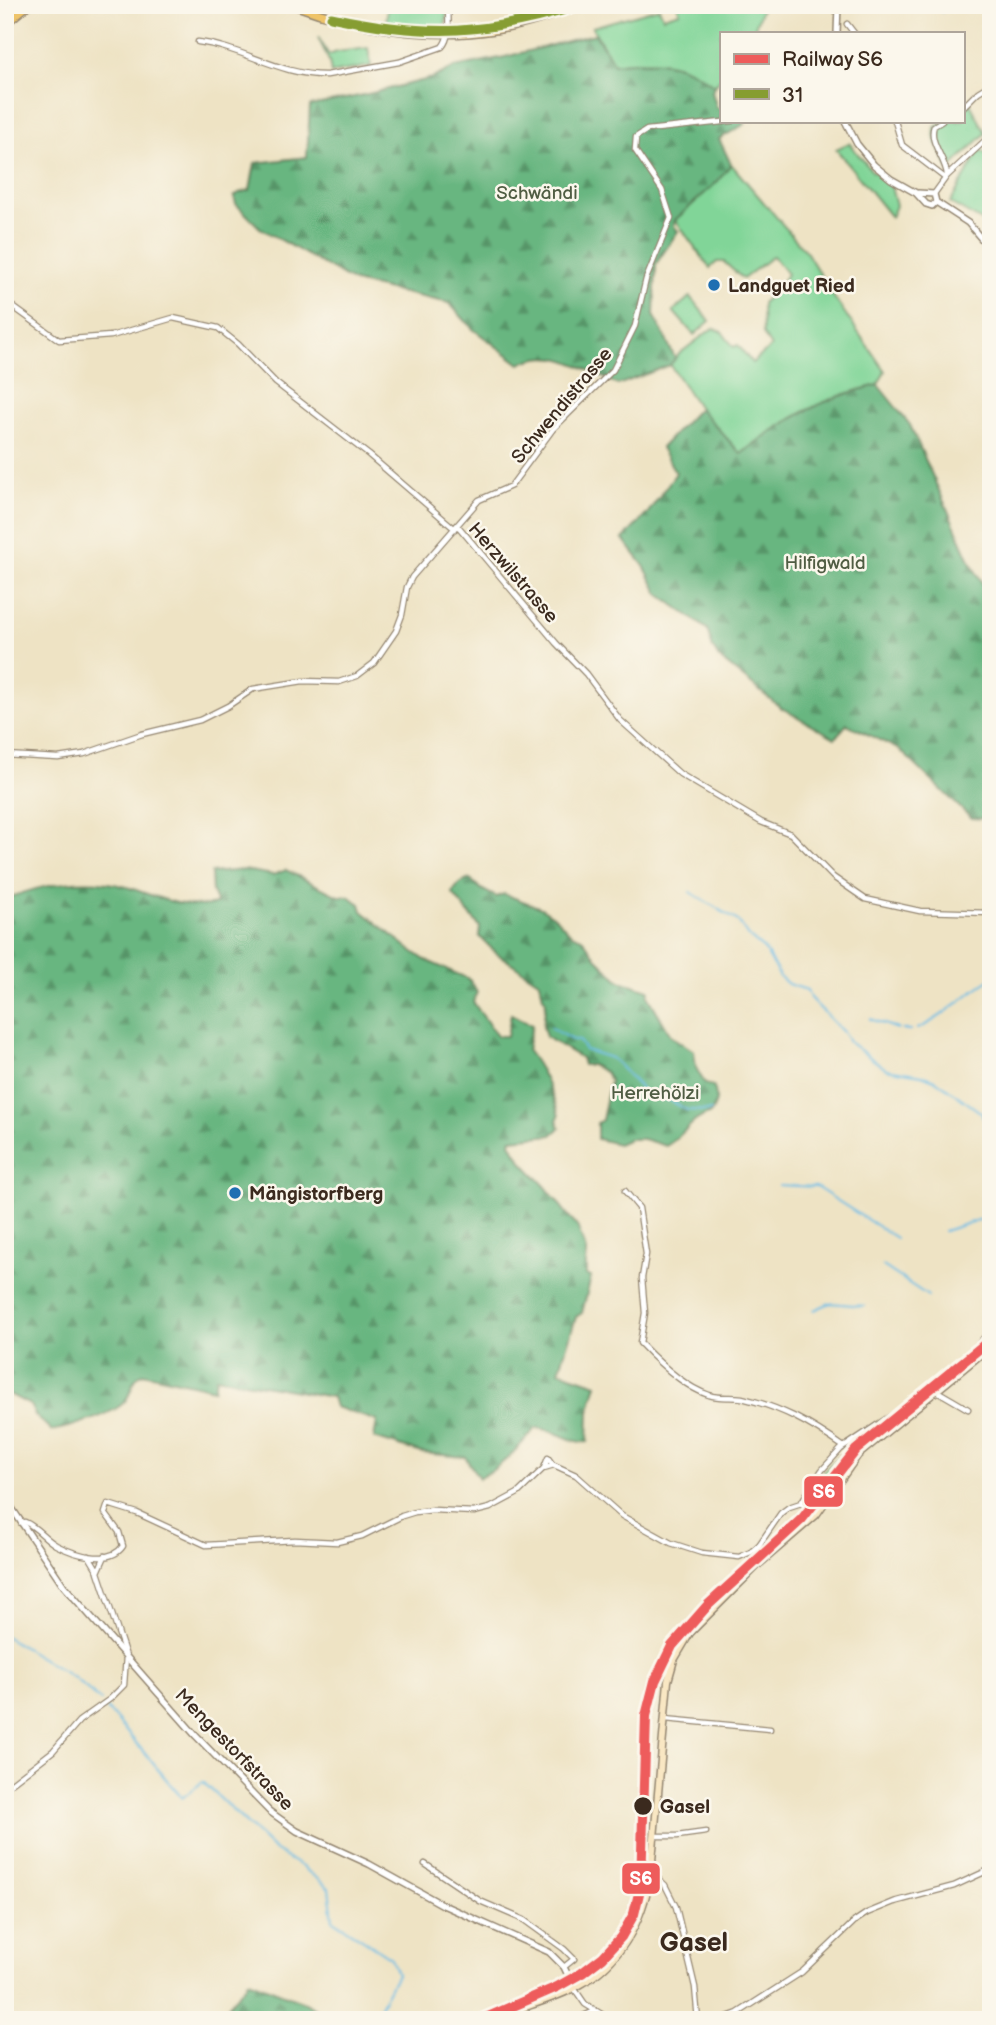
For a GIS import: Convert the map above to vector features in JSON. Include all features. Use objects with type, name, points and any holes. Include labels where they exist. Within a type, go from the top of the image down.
[{"type":"main road","points":[[5,24],[28,5]]},
{"type":"main road","points":[[294,5],[354,23],[448,34],[506,27],[583,5]]},
{"type":"main road","points":[[491,2020],[575,1988],[607,1963],[630,1937],[644,1908],[651,1872],[670,1674],[686,1638],[758,1565],[816,1516],[858,1455],[991,1346]]},
{"type":"street","points":[[198,42],[222,46],[281,68],[327,75],[399,62],[444,45],[448,34],[448,5]]},
{"type":"street","points":[[837,32],[838,5]]},
{"type":"street","points":[[847,24],[853,32]]},
{"type":"street","points":[[964,106],[991,84]]},
{"type":"street","name":"Schwendistrasse","points":[[5,755],[58,758],[85,754],[142,734],[200,720],[253,689],[303,681],[339,682],[357,677],[374,663],[396,631],[412,577],[480,500],[501,492],[514,482],[553,429],[611,373],[626,347],[635,326],[646,279],[671,216],[662,190],[635,150],[637,135],[647,130],[723,122]]},
{"type":"street","points":[[846,122],[857,144],[874,165],[891,179],[915,192],[930,206],[936,202]]},
{"type":"street","points":[[895,122],[902,145],[946,177]]},
{"type":"street","points":[[940,122],[934,126],[932,132],[946,168],[946,177]]},
{"type":"street","points":[[924,201],[991,135]]},
{"type":"street","points":[[915,192],[931,194]]},
{"type":"street","points":[[931,194],[936,202],[968,223],[991,250]]},
{"type":"street","name":"Herzwilstrasse","points":[[5,301],[60,340],[111,336],[173,318],[218,328],[238,344],[276,383],[457,528],[586,674],[620,720],[680,774],[761,822],[790,834],[833,877],[865,899],[920,911],[991,913]]},
{"type":"street","points":[[625,1191],[639,1208],[646,1254],[642,1279],[645,1313],[640,1343],[681,1379],[704,1393],[741,1398],[792,1414],[844,1447]]},
{"type":"street","points":[[21,1523],[29,1523],[56,1545],[89,1556],[105,1556],[119,1551],[123,1544],[119,1532],[105,1513],[108,1504],[137,1513],[206,1545],[295,1540],[344,1541],[415,1512],[433,1510],[474,1513],[490,1508],[518,1493],[544,1468],[548,1458],[554,1465],[576,1475],[622,1516],[661,1539],[685,1549],[737,1557],[752,1551],[781,1513],[801,1503],[822,1470],[844,1447],[901,1409],[976,1348],[991,1330]]},
{"type":"street","points":[[937,1391],[968,1409]]},
{"type":"street","name":"Mengestorfstrasse","points":[[5,1499],[57,1578],[215,1756],[279,1819],[297,1831],[369,1864],[443,1905],[549,1952],[564,1966],[575,1988]]},
{"type":"street","points":[[801,1503],[816,1516]]},
{"type":"street","points":[[5,1788],[52,1751],[79,1721],[121,1689],[126,1680],[126,1656],[98,1572],[89,1556]]},
{"type":"street","points":[[98,1572],[105,1556]]},
{"type":"street","points":[[665,1719],[770,1729]]},
{"type":"street","points":[[654,1836],[706,1832]]},
{"type":"street","points":[[425,1864],[480,1901],[519,1917],[555,1941],[574,1959],[564,1966]]},
{"type":"street","points":[[719,2020],[737,2013],[802,1972],[855,1921],[867,1913],[894,1902],[958,1885],[991,1869]]},
{"type":"street","points":[[651,1872],[665,1885],[677,1910],[695,1987],[698,2020]]},
{"type":"street","points":[[575,1988],[582,2001],[611,2020]]},
{"type":"street","points":[[574,2020],[595,2011]]},
{"type":"green space","points":[[388,5],[447,5],[446,23],[443,28],[386,25]]},
{"type":"green space","points":[[677,5],[763,5],[753,32],[720,32],[720,79],[714,86],[690,70],[667,63],[614,64],[592,27],[659,8],[663,17],[680,12]]},
{"type":"green space","name":"Schwändi","points":[[595,34],[614,64],[667,63],[702,77],[714,86],[712,92],[717,108],[720,109],[720,122],[745,124],[719,139],[731,164],[717,182],[675,220],[674,226],[678,231],[656,264],[654,315],[675,358],[670,365],[618,385],[558,358],[545,357],[520,364],[473,329],[449,303],[354,282],[260,228],[236,204],[234,197],[250,190],[255,163],[307,157],[310,106],[433,78],[455,67]]},
{"type":"green space","points":[[318,37],[329,55],[368,48],[371,66],[331,73],[329,61]]},
{"type":"green space","points":[[969,102],[986,133],[949,169],[934,137],[935,127],[944,122],[964,122],[964,108]]},
{"type":"green space","points":[[849,143],[871,170],[890,183],[896,206],[891,217],[836,149]]},
{"type":"green space","points":[[980,150],[991,156],[991,213],[985,223],[950,203]]},
{"type":"green space","points":[[731,164],[807,253],[885,371],[878,385],[839,396],[805,411],[741,454],[699,408],[670,365],[679,354],[713,328],[722,332],[734,347],[738,345],[752,363],[771,347],[763,334],[762,303],[770,296],[772,285],[782,282],[787,274],[773,256],[743,279],[724,262],[717,262],[710,268],[675,220],[717,182]]},
{"type":"green space","points":[[690,297],[710,321],[694,335],[673,311]]},
{"type":"green space","name":"Hilfigwald","points":[[878,385],[910,425],[972,565],[991,599],[991,819],[971,818],[900,750],[847,724],[835,738],[780,707],[719,658],[707,629],[659,594],[644,566],[623,539],[647,514],[676,473],[661,448],[699,408],[741,454],[805,411],[839,396]]},
{"type":"green space","points":[[244,870],[273,875],[286,870],[338,896],[348,896],[360,904],[362,911],[425,960],[469,979],[477,992],[473,1002],[497,1036],[507,1036],[511,1014],[532,1025],[527,1050],[550,1090],[560,1128],[552,1135],[511,1139],[510,1143],[524,1164],[578,1228],[586,1251],[586,1275],[591,1277],[582,1313],[576,1317],[559,1371],[597,1384],[589,1412],[588,1442],[575,1441],[549,1430],[536,1428],[503,1462],[479,1478],[465,1457],[422,1453],[374,1438],[377,1421],[335,1407],[332,1397],[216,1377],[214,1389],[143,1373],[136,1379],[126,1400],[112,1411],[92,1420],[52,1431],[35,1415],[30,1405],[5,1392],[5,1343],[8,1328],[5,1323],[5,899],[50,885],[96,882],[127,887],[183,904],[206,906],[217,904],[212,892],[211,873]]},
{"type":"green space","name":"Herrehölzi","points":[[470,879],[496,897],[504,894],[541,908],[555,917],[571,934],[582,938],[597,959],[620,981],[649,990],[648,996],[671,1036],[694,1051],[696,1068],[705,1084],[713,1086],[716,1100],[711,1113],[698,1119],[666,1146],[643,1139],[629,1139],[618,1144],[597,1139],[597,1123],[602,1120],[610,1081],[605,1072],[592,1065],[583,1065],[581,1058],[546,1037],[543,1027],[546,1001],[540,982],[496,953],[479,936],[480,927],[452,893],[459,884]]},
{"type":"green space","points":[[878,1427],[849,1455],[822,1492],[814,1485],[843,1453]]},
{"type":"green space","points":[[248,1980],[304,2002],[331,2020],[216,2020]]},
{"type":"waterway","points":[[690,892],[738,921],[747,935],[765,950],[780,977],[788,984],[807,990],[810,998],[843,1032]]},
{"type":"waterway","points":[[917,1029],[991,979]]},
{"type":"waterway","points":[[870,1019],[898,1029]]},
{"type":"waterway","points":[[551,1028],[579,1041],[585,1050],[611,1058],[646,1094],[669,1100],[687,1110],[711,1111]]},
{"type":"waterway","points":[[902,1030],[911,1030]]},
{"type":"waterway","points":[[845,1034],[849,1042],[886,1069],[922,1075],[937,1081],[991,1122]]},
{"type":"waterway","points":[[779,1185],[816,1187],[896,1238]]},
{"type":"waterway","points":[[944,1231],[991,1216]]},
{"type":"waterway","points":[[883,1266],[928,1296]]},
{"type":"waterway","points":[[814,1310],[830,1303],[864,1306]]},
{"type":"waterway","points":[[5,1636],[74,1678],[101,1701]]},
{"type":"waterway","points":[[105,1706],[182,1798],[201,1783]]},
{"type":"waterway","points":[[203,1782],[274,1850],[299,1865]]},
{"type":"waterway","points":[[301,1866],[329,1888],[333,1920],[391,1958],[397,1974],[377,2012],[380,2016],[393,2020]]},
{"type":"rail line","name":"S6","points":[[481,2020],[557,1987],[582,1973],[603,1957],[621,1937],[634,1914],[641,1885],[646,1716],[655,1681],[672,1646],[708,1605],[802,1519],[856,1450],[991,1339]]},
{"type":"transit line","name":"31","points":[[331,17],[398,28],[457,30],[486,28],[582,5]]},
{"type":"place","name":"Landguet Ried","points":[[714,285]]},
{"type":"place","name":"Mängistorfberg","points":[[235,1193]]},
{"type":"place","name":"Gasel","points":[[643,1806]]},
{"type":"district","name":"Gasel","points":[[694,1942]]}]
